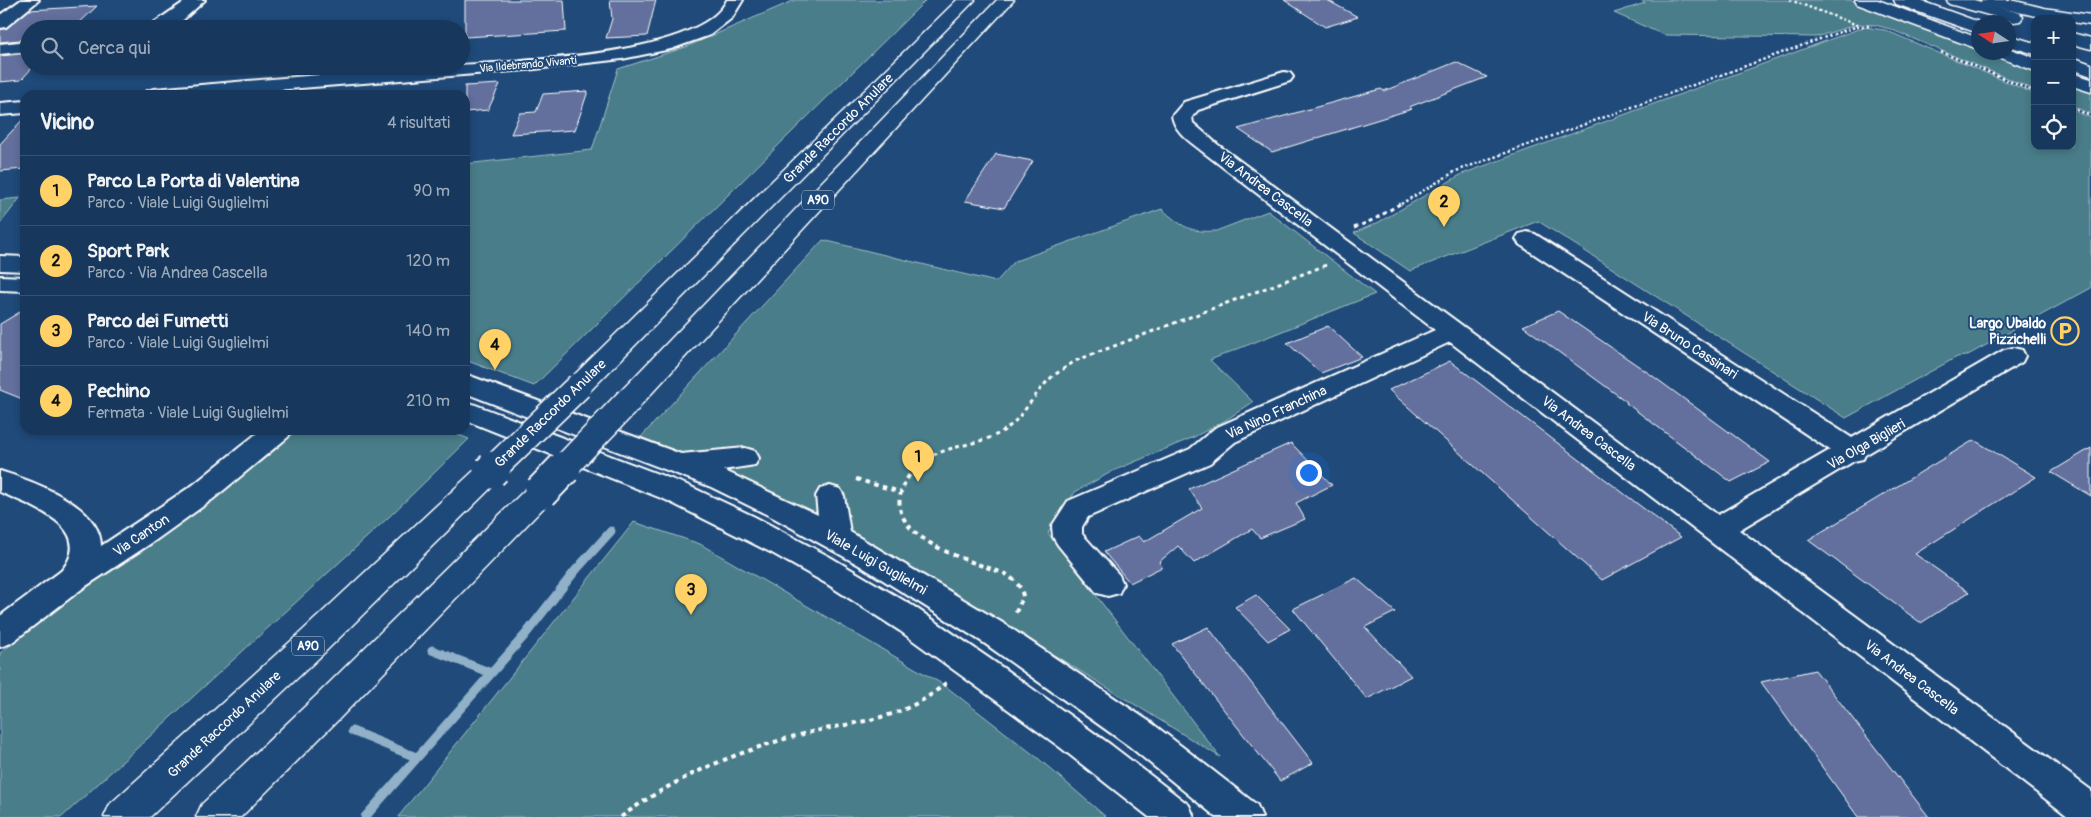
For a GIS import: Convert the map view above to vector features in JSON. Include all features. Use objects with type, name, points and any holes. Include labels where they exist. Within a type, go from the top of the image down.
[{"type":"main road","points":[[945,21],[961,0]]},
{"type":"main road","name":"Grande Raccordo Anulare","points":[[123,817],[312,643],[579,386],[967,0]]},
{"type":"main road","name":"A90","points":[[215,817],[336,699],[541,492],[1006,0]]},
{"type":"main road","points":[[1863,0],[1971,41]]},
{"type":"main road","points":[[1902,0],[1971,25]]},
{"type":"main road","points":[[1928,0],[1971,16]]},
{"type":"main road","points":[[1955,0],[1992,15]]},
{"type":"main road","points":[[1969,0],[1996,15]]},
{"type":"main road","points":[[1989,0],[2044,13],[2091,20]]},
{"type":"main road","points":[[2016,23],[2031,24]]},
{"type":"main road","points":[[2016,26],[2031,36]]},
{"type":"main road","points":[[2076,39],[2091,44]]},
{"type":"main road","points":[[2016,43],[2031,48]]},
{"type":"main road","points":[[2076,54],[2091,60]]},
{"type":"main road","points":[[2016,58],[2031,63]]},
{"type":"main road","points":[[2076,64],[2091,70]]},
{"type":"main road","points":[[2076,80],[2091,85]]},
{"type":"street","points":[[0,23],[31,0]]},
{"type":"street","points":[[170,20],[197,0]]},
{"type":"street","name":"Via Ildebrando Vivanti","points":[[470,69],[630,53],[680,41],[703,32],[726,14],[735,0]]},
{"type":"street","points":[[0,48],[20,47]]},
{"type":"street","name":"Via Ildebrando Vivanti","points":[[208,90],[383,75]]},
{"type":"street","name":"Via Andrea Cascella","points":[[1284,77],[1191,106],[1182,116],[1184,125],[1210,148],[2091,812]]},
{"type":"street","points":[[0,109],[20,107]]},
{"type":"street","name":"Via Bruno Cassinari","points":[[1527,239],[1853,452]]},
{"type":"street","points":[[0,263],[20,264]]},
{"type":"street","points":[[0,282],[20,284]]},
{"type":"street","name":"Via Nino Franchina","points":[[1108,584],[1068,537],[1067,526],[1078,508],[1200,456],[1225,435],[1454,331]]},
{"type":"street","name":"Via Olga Biglieri","points":[[1717,529],[1853,452],[2013,356]]},
{"type":"street","name":"Viale Luigi Guglielmi","points":[[470,385],[721,480],[836,538],[995,634],[1141,735],[1244,817]]},
{"type":"street","points":[[470,412],[670,491],[744,524],[824,568],[893,610],[999,683],[1113,765],[1176,817]]},
{"type":"street","name":"Via Canton","points":[[0,634],[72,579],[167,518],[203,492],[273,435]]},
{"type":"street","points":[[677,464],[745,458]]},
{"type":"street","points":[[0,481],[57,508],[72,517],[82,527],[86,538],[85,553],[72,579]]},
{"type":"street","points":[[830,496],[836,538]]},
{"type":"path","points":[[1790,0],[1860,26],[1876,27]]},
{"type":"path","points":[[1351,230],[1375,219],[1456,171],[1860,26]]},
{"type":"path","points":[[1938,51],[2031,90]]},
{"type":"path","points":[[2076,110],[2091,116]]},
{"type":"path","points":[[1011,618],[1024,600],[1022,589],[1016,581],[1006,574],[947,551],[918,537],[910,529],[898,505],[900,492],[910,472],[931,456],[946,450],[985,441],[1009,428],[1016,422],[1056,372],[1075,361],[1338,261]]},
{"type":"path","points":[[856,479],[900,492]]},
{"type":"path","points":[[621,817],[646,798],[676,781],[705,768],[752,750],[804,734],[906,711],[936,693],[949,680]]},
{"type":"green space","points":[[795,0],[926,0],[534,386],[470,362],[470,163],[592,150],[618,69],[686,47]]},
{"type":"green space","points":[[1641,0],[1851,0],[1971,46],[1971,60],[2007,60],[2031,69],[2031,88],[1890,29],[1875,25],[1858,24],[1816,37],[1664,35],[1614,13],[1645,3]]},
{"type":"green space","points":[[1864,27],[1885,30],[2031,92],[2031,150],[2076,150],[2076,112],[2091,118],[2091,288],[1966,356],[1957,357],[1846,418],[1538,221],[1410,271],[1354,233],[1379,222],[1462,174]]},
{"type":"green space","points":[[2076,86],[2091,92],[2091,114],[2076,108]]},
{"type":"green space","points":[[20,198],[0,224],[0,200]]},
{"type":"green space","points":[[1162,209],[1186,227],[1199,231],[1216,231],[1268,211],[1375,294],[1210,360],[1253,402],[1226,420],[1194,437],[1113,471],[1075,492],[1048,533],[1220,757],[906,564],[770,494],[641,437],[823,240],[996,282],[1015,261]]},
{"type":"green space","points":[[286,435],[459,435],[469,439],[390,516],[62,817],[0,817],[0,653]]},
{"type":"green space","points":[[634,522],[700,544],[944,685],[1039,759],[1106,817],[398,817]]},
{"type":"building","points":[[465,0],[564,0],[566,31],[470,37],[470,20],[465,20]]},
{"type":"building","points":[[610,0],[656,0],[647,36],[606,38],[612,19]]},
{"type":"building","points":[[1284,0],[1327,0],[1358,17],[1325,27]]},
{"type":"building","points":[[97,6],[82,20],[20,20],[20,40],[0,42],[0,30],[7,28],[29,10]]},
{"type":"building","points":[[20,54],[20,75],[26,75],[21,80],[0,82],[0,56]]},
{"type":"building","points":[[1456,62],[1487,77],[1409,107],[1412,109],[1272,152],[1238,129],[1381,89],[1384,91]]},
{"type":"building","points":[[500,84],[488,110],[470,112],[470,90],[465,90],[465,86]]},
{"type":"building","points":[[588,91],[575,130],[511,134],[520,113],[536,112],[543,94]]},
{"type":"building","points":[[20,122],[20,169],[0,171],[0,144]]},
{"type":"building","points":[[996,154],[1033,161],[1004,208],[965,201]]},
{"type":"building","points":[[1558,311],[1650,374],[1770,462],[1731,482],[1627,402],[1523,326]]},
{"type":"building","points":[[20,312],[20,398],[0,390],[0,324]]},
{"type":"building","points":[[1328,326],[1362,357],[1321,373],[1287,343]]},
{"type":"building","points":[[1450,361],[1681,537],[1602,580],[1389,390]]},
{"type":"building","points":[[1974,440],[2036,477],[1915,554],[1969,592],[1921,623],[1808,540]]},
{"type":"building","points":[[1291,443],[1332,485],[1296,503],[1305,519],[1260,538],[1252,529],[1194,563],[1178,546],[1159,562],[1162,567],[1130,583],[1104,552],[1139,536],[1144,542],[1202,508],[1189,489]]},
{"type":"building","points":[[2091,448],[2091,496],[2051,472]]},
{"type":"building","points":[[1356,578],[1395,612],[1365,627],[1411,676],[1367,699],[1293,609]]},
{"type":"building","points":[[1256,595],[1290,629],[1268,641],[1235,607]]},
{"type":"building","points":[[1208,627],[1313,763],[1280,781],[1172,644]]},
{"type":"building","points":[[1815,670],[1929,817],[1858,817],[1761,682]]},
{"type":"waterway","points":[[365,817],[525,635],[575,571],[611,531]]},
{"type":"waterway","points":[[432,650],[491,673]]},
{"type":"waterway","points":[[352,731],[416,757]]},
{"type":"place","name":"Sport Park","points":[[1444,227]]},
{"type":"place","name":"Largo Ubaldo Pizzichelli","points":[[2065,331]]},
{"type":"place","name":"Pechino","points":[[495,370]]},
{"type":"place","name":"Parco La Porta di Valentina","points":[[918,482]]},
{"type":"place","name":"Parco dei Fumetti","points":[[691,615]]}]
